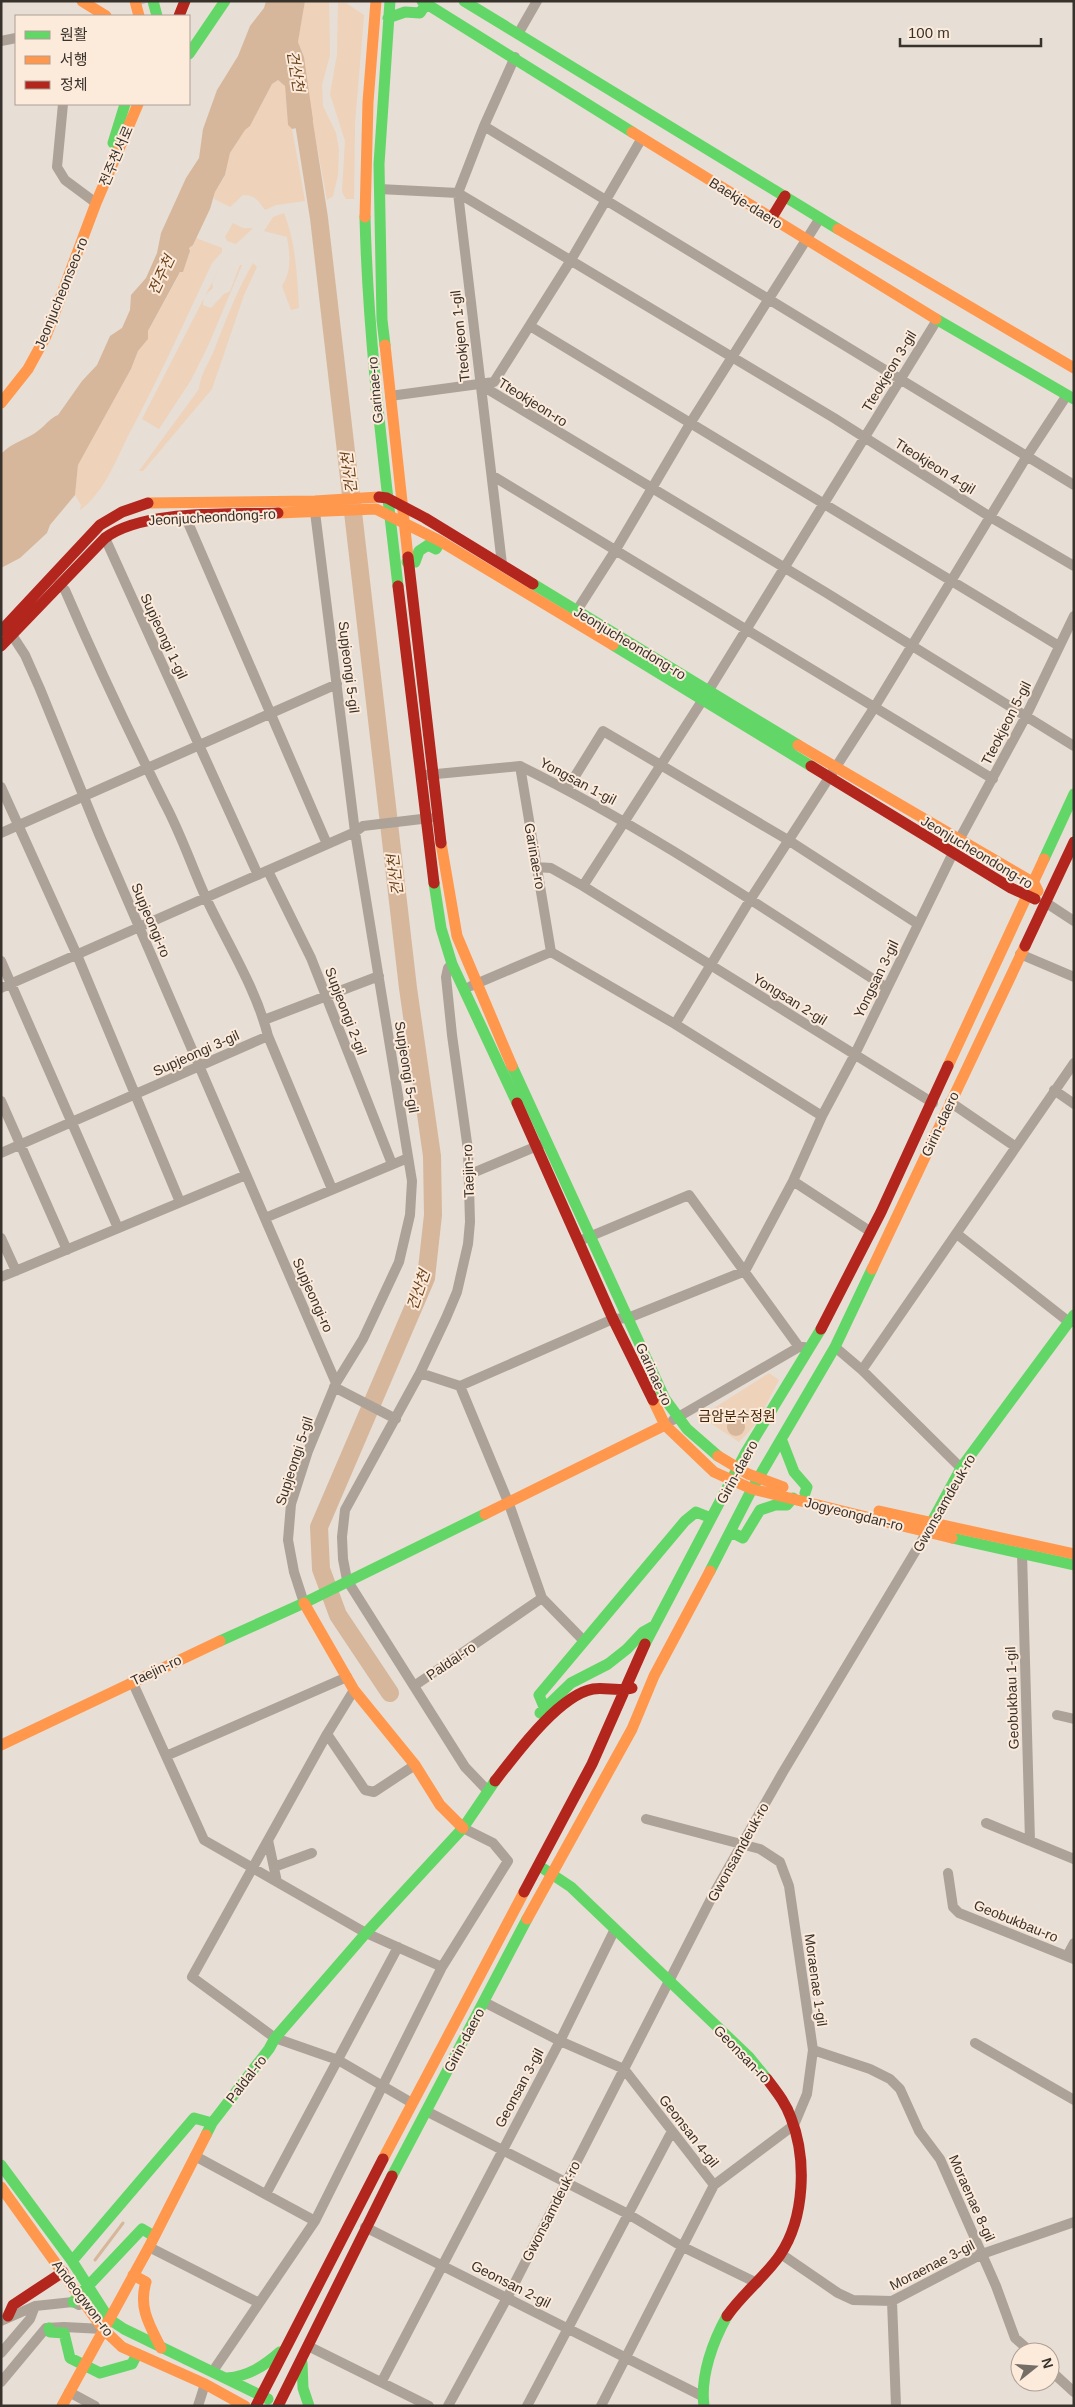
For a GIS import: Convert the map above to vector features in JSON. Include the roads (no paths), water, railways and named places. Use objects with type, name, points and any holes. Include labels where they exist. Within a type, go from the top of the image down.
[{"type":"street","points":[[82,1],[104,15]]},
{"type":"street","points":[[179,15],[185,1]]},
{"type":"street","points":[[190,53],[225,1]]},
{"type":"street","name":"Garinae-ro","points":[[376,1],[368,102],[364,189],[367,291],[381,497],[388,514],[421,776],[421,820],[441,928],[452,964],[464,990],[541,1145],[590,1236],[665,1399],[677,1419],[701,1442],[755,1484]]},
{"type":"street","name":"Garinae-ro","points":[[390,1],[379,189],[382,320],[403,521],[433,774],[457,936],[579,1242],[613,1319],[665,1425],[714,1472],[731,1480],[755,1484]]},
{"type":"street","name":"Baekje-daero","points":[[464,1],[820,218],[1074,368]]},
{"type":"street","points":[[518,34],[537,1]]},
{"type":"street","points":[[139,15],[144,2]]},
{"type":"street","points":[[144,2],[146,15]]},
{"type":"street","points":[[144,2],[157,15]]},
{"type":"street","points":[[388,18],[405,12],[416,11],[420,13],[424,3]]},
{"type":"street","name":"Baekje-daero","points":[[424,3],[771,219],[937,320],[1071,397]]},
{"type":"street","points":[[1,41],[15,38]]},
{"type":"street","name":"Tteokjeon 1-gil","points":[[502,564],[493,476],[479,384],[458,193],[484,126],[515,58]]},
{"type":"street","points":[[555,83],[566,63]]},
{"type":"street","points":[[64,105],[57,167],[65,180],[97,201],[147,105]]},
{"type":"street","name":"전주천서로","points":[[97,201],[125,105]]},
{"type":"street","name":"전주천서로","points":[[97,201],[138,105]]},
{"type":"street","points":[[484,126],[767,300],[1074,485]]},
{"type":"street","points":[[479,384],[494,382],[571,260],[642,138]]},
{"type":"street","points":[[379,189],[458,193],[834,418],[864,438]]},
{"type":"street","points":[[771,219],[785,196]]},
{"type":"street","name":"Jeonjucheonseo-ro","points":[[1,403],[28,370],[46,336],[97,201]]},
{"type":"street","points":[[574,615],[615,551],[691,422],[820,218]]},
{"type":"street","name":"Tteokjeon 3-gil","points":[[708,690],[785,569],[824,502],[937,320]]},
{"type":"street","points":[[530,326],[824,502],[1059,646]]},
{"type":"street","name":"Tteokjeon-ro","points":[[390,396],[479,384],[785,569]]},
{"type":"street","points":[[675,1024],[750,900],[833,773],[910,646],[992,518],[1027,456],[1071,397]]},
{"type":"street","name":"Tteokjeon 4-gil","points":[[864,438],[992,518],[1074,566]]},
{"type":"street","points":[[493,476],[993,779]]},
{"type":"street","points":[[318,508],[381,497]]},
{"type":"street","name":"Jeonjucheondong-ro","points":[[381,497],[402,506],[502,564],[574,615],[604,642],[702,701],[959,840],[1034,883],[1046,902]]},
{"type":"street","name":"Jeonjucheondong-ro","points":[[1,646],[6,633],[100,525],[113,515],[129,508],[147,503],[376,509],[403,521],[708,690],[952,853],[1027,897],[1046,902]]},
{"type":"street","name":"Jeonjucheondong-ro","points":[[6,633],[60,585],[105,538],[118,528],[134,522],[318,508]]},
{"type":"street","name":"Supjeongi 5-gil","points":[[308,1601],[294,1572],[288,1540],[291,1504],[308,1451],[335,1385],[363,1339],[399,1262],[410,1215],[412,1181],[379,976],[337,684],[318,508]]},
{"type":"street","points":[[186,518],[327,844]]},
{"type":"street","name":"Supjeongi 1-gil","points":[[105,538],[258,875]]},
{"type":"street","points":[[408,562],[415,562],[419,552],[428,545],[436,548],[440,542]]},
{"type":"street","points":[[464,555],[474,572],[600,647],[604,642]]},
{"type":"street","points":[[785,569],[825,592],[1025,718],[1074,746]]},
{"type":"street","points":[[60,585],[65,590],[264,1020],[268,1036],[332,1189]]},
{"type":"street","name":"Tteokjeon 5-gil","points":[[959,840],[1025,718],[1074,616]]},
{"type":"street","name":"Supjeongi-ro","points":[[6,633],[25,655],[138,926],[265,1218],[335,1385]]},
{"type":"street","points":[[1,833],[337,684]]},
{"type":"street","name":"Yongsan 1-gil","points":[[583,886],[702,701]]},
{"type":"street","points":[[567,789],[603,731],[788,840],[918,924]]},
{"type":"street","points":[[421,776],[520,766]]},
{"type":"street","name":"Garinae-ro","points":[[520,766],[552,952]]},
{"type":"street","name":"Yongsan 1-gil","points":[[520,766],[567,789],[624,821],[750,900]]},
{"type":"street","points":[[1,788],[77,955],[180,1202]]},
{"type":"street","name":"Girin-daero","points":[[258,2401],[412,2103],[592,1764],[653,1626],[731,1480],[812,1346],[871,1232],[1074,794]]},
{"type":"street","points":[[1,988],[359,829],[439,817]]},
{"type":"street","name":"Girin-daero","points":[[280,2405],[365,2227],[551,1874],[632,1728],[654,1676],[755,1484],[782,1441],[835,1347],[1074,842]]},
{"type":"street","name":"Yongsan 3-gil","points":[[745,1271],[793,1181],[822,1116],[854,1056],[952,853]]},
{"type":"street","points":[[536,867],[551,868],[583,886]]},
{"type":"street","name":"Supjeongi 2-gil","points":[[268,871],[311,958],[392,1164]]},
{"type":"street","name":"Yongsan 2-gil","points":[[583,886],[854,1056]]},
{"type":"street","points":[[750,900],[887,988]]},
{"type":"street","points":[[1046,902],[1074,920]]},
{"type":"street","points":[[464,990],[552,952],[675,1024],[822,1116]]},
{"type":"street","points":[[1020,954],[1074,977]]},
{"type":"street","points":[[1,961],[118,1228]]},
{"type":"street","name":"Taejin-ro","points":[[414,1686],[344,1582],[342,1536],[345,1510],[392,1417],[420,1373],[457,1292],[463,1268],[470,1222],[468,1150],[446,977],[448,968],[452,964]]},
{"type":"street","points":[[264,1020],[379,976]]},
{"type":"street","name":"Supjeongi 3-gil","points":[[1,1152],[268,1036]]},
{"type":"street","name":"Girin-daero","points":[[854,1056],[932,1103]]},
{"type":"street","points":[[862,1370],[1074,1063]]},
{"type":"street","points":[[1054,1090],[1074,1104]]},
{"type":"street","points":[[1,1101],[67,1250]]},
{"type":"street","points":[[950,1102],[1016,1146]]},
{"type":"street","points":[[468,1175],[541,1145]]},
{"type":"street","points":[[265,1218],[408,1158]]},
{"type":"street","points":[[1,1277],[246,1175]]},
{"type":"street","points":[[793,1181],[871,1232]]},
{"type":"street","points":[[579,1242],[689,1195],[799,1347]]},
{"type":"street","name":"Gwonsamdeuk-ro","points":[[448,2406],[507,2298],[713,1895],[783,1772],[929,1527],[961,1468],[1072,1320],[957,1234]]},
{"type":"street","points":[[1,1238],[16,1271]]},
{"type":"street","points":[[420,1373],[460,1386],[613,1319],[628,1318],[745,1271]]},
{"type":"street","points":[[344,1582],[509,1504],[677,1419],[799,1347],[812,1346]]},
{"type":"street","points":[[835,1347],[862,1370],[961,1468]]},
{"type":"street","points":[[335,1385],[346,1394],[392,1417]]},
{"type":"street","points":[[460,1386],[509,1504],[531,1562],[542,1598],[584,1641],[685,1521],[696,1512],[711,1518]]},
{"type":"street","points":[[782,1441],[789,1454],[793,1471],[801,1484],[806,1487],[805,1493]]},
{"type":"street","name":"Jogyeongdan-ro","points":[[755,1484],[805,1493],[1022,1553],[1074,1565]]},
{"type":"street","name":"Jogyeongdan-ro","points":[[755,1484],[793,1498],[929,1527],[1074,1554]]},
{"type":"street","points":[[731,1532],[744,1538],[760,1510],[775,1505],[787,1505],[793,1498]]},
{"type":"street","name":"Geobukbau 1-gil","points":[[1022,1553],[1030,1841]]},
{"type":"street","name":"Taejin-ro","points":[[1,1745],[72,1712],[132,1681],[308,1601],[344,1582]]},
{"type":"street","name":"Paldal-ro","points":[[487,1790],[465,1767],[414,1686],[542,1598]]},
{"type":"street","points":[[213,2371],[315,2220],[442,1967],[508,1861],[493,1843],[463,1828],[440,1805],[415,1766],[354,1690],[308,1601]]},
{"type":"street","points":[[544,1707],[571,1683],[616,1658],[643,1632],[653,1626]]},
{"type":"street","name":"Paldal-ro","points":[[62,2406],[134,2276],[212,2122],[269,2049],[275,2038],[366,1933],[463,1828],[487,1790],[540,1724],[540,1711],[544,1707],[539,1695],[584,1641]]},
{"type":"street","points":[[540,1724],[578,1695],[593,1689],[626,1690],[640,1685],[654,1676]]},
{"type":"street","points":[[166,1756],[347,1677]]},
{"type":"street","points":[[132,1681],[204,1840],[366,1933],[442,1967]]},
{"type":"street","points":[[354,1690],[327,1734],[192,1977],[275,2038],[338,2060],[412,2103]]},
{"type":"street","points":[[1057,1714],[1074,1719]]},
{"type":"street","points":[[327,1734],[365,1790],[374,1792],[415,1766]]},
{"type":"street","name":"Moraenae 1-gil","points":[[646,1819],[731,1840],[760,1850],[780,1862],[790,1886],[813,2050],[807,2094],[794,2125]]},
{"type":"street","points":[[986,1823],[1074,1859]]},
{"type":"street","points":[[268,1840],[277,1882]]},
{"type":"street","points":[[274,1866],[312,1853]]},
{"type":"street","name":"Geonsan-ro","points":[[538,1866],[570,1887],[749,2057],[770,2081],[794,2125],[800,2167],[799,2202],[792,2232],[781,2254],[731,2310],[712,2346],[703,2401]]},
{"type":"street","name":"Geobukbau-ro","points":[[948,1873],[953,1907],[958,1913],[1071,1958]]},
{"type":"street","points":[[560,2041],[615,1929]]},
{"type":"street","points":[[1071,1958],[1074,1943]]},
{"type":"street","points":[[266,2194],[398,1947]]},
{"type":"street","name":"Geonsan 4-gil","points":[[484,2002],[560,2041],[624,2069],[714,2185],[794,2125]]},
{"type":"street","name":"Geonsan 3-gil","points":[[502,2149],[560,2041]]},
{"type":"street","points":[[975,2043],[1074,2100]]},
{"type":"street","name":"Moraenae 8-gil","points":[[813,2050],[870,2069],[890,2079],[900,2089],[919,2131],[940,2159],[1008,2314],[1015,2338],[1020,2342]]},
{"type":"street","name":"Geonsan 3-gil","points":[[426,2111],[628,2214],[683,2247],[757,2283]]},
{"type":"street","points":[[72,2261],[194,2118],[212,2122]]},
{"type":"street","points":[[527,2406],[672,2131]]},
{"type":"street","points":[[382,2381],[502,2149]]},
{"type":"street","points":[[195,2156],[315,2220]]},
{"type":"street","name":"Andeogwon-ro","points":[[1,2165],[72,2261],[81,2295],[93,2312],[106,2324]]},
{"type":"street","points":[[603,2402],[714,2185]]},
{"type":"street","name":"Andeogwon-ro","points":[[1,2187],[63,2272],[122,2346],[206,2384],[244,2406]]},
{"type":"street","name":"Moraenae 3-gil","points":[[781,2254],[853,2300],[892,2301],[982,2254],[1074,2222]]},
{"type":"street","name":"Geonsan 2-gil","points":[[365,2227],[626,2357],[703,2401]]},
{"type":"street","points":[[5,2318],[35,2306],[81,2295],[142,2230],[151,2241],[259,2303]]},
{"type":"street","points":[[5,2318],[13,2305],[63,2272]]},
{"type":"street","points":[[134,2276],[146,2282],[141,2303],[144,2318],[161,2348]]},
{"type":"street","points":[[892,2301],[896,2406]]},
{"type":"street","points":[[1,2353],[30,2319],[35,2306]]},
{"type":"street","points":[[1,2382],[46,2328],[106,2324],[124,2330],[227,2378],[258,2401],[280,2405]]},
{"type":"street","points":[[49,2328],[50,2332],[64,2333],[70,2358],[100,2373],[132,2364],[137,2354]]},
{"type":"street","points":[[16,2337],[29,2330],[36,2339]]},
{"type":"street","points":[[308,2346],[382,2381],[429,2406]]},
{"type":"street","points":[[227,2378],[238,2377],[263,2368],[286,2347]]},
{"type":"street","points":[[302,2357],[302,2382],[309,2406]]},
{"type":"street","points":[[1060,2379],[1074,2392]]},
{"type":"street","points":[[198,2406],[206,2384]]},
{"type":"street","points":[[217,2391],[226,2406]]},
{"type":"street","points":[[69,2392],[95,2406]]},
{"type":"water","name":"전주천","points":[[266,1],[305,1],[298,42],[304,57],[313,120],[309,125],[292,129],[288,125],[285,86],[278,80],[272,84],[250,126],[245,130],[230,153],[225,175],[215,192],[210,209],[193,245],[189,248],[190,251],[183,272],[180,272],[148,331],[148,339],[138,351],[131,369],[78,465],[75,495],[50,525],[47,533],[20,558],[1,568],[1,454],[58,415],[82,381],[97,365],[110,336],[122,328],[130,310],[131,295],[146,278],[157,253],[161,233],[186,178],[199,158],[203,129],[217,90],[238,56],[250,26],[264,8]]},
{"type":"water","points":[[736,1418],[744,1423],[745,1427],[740,1435],[736,1436],[728,1431],[727,1427],[732,1419]]},
{"type":"waterway","name":"건산천","points":[[301,104],[319,218],[408,988],[432,1156],[433,1215],[426,1278],[319,1527],[321,1569],[338,1615],[390,1693]]},
{"type":"waterway","points":[[95,2260],[123,2223]]},
{"type":"park label","name":"금암분수정원","points":[[737,1416]]}]
